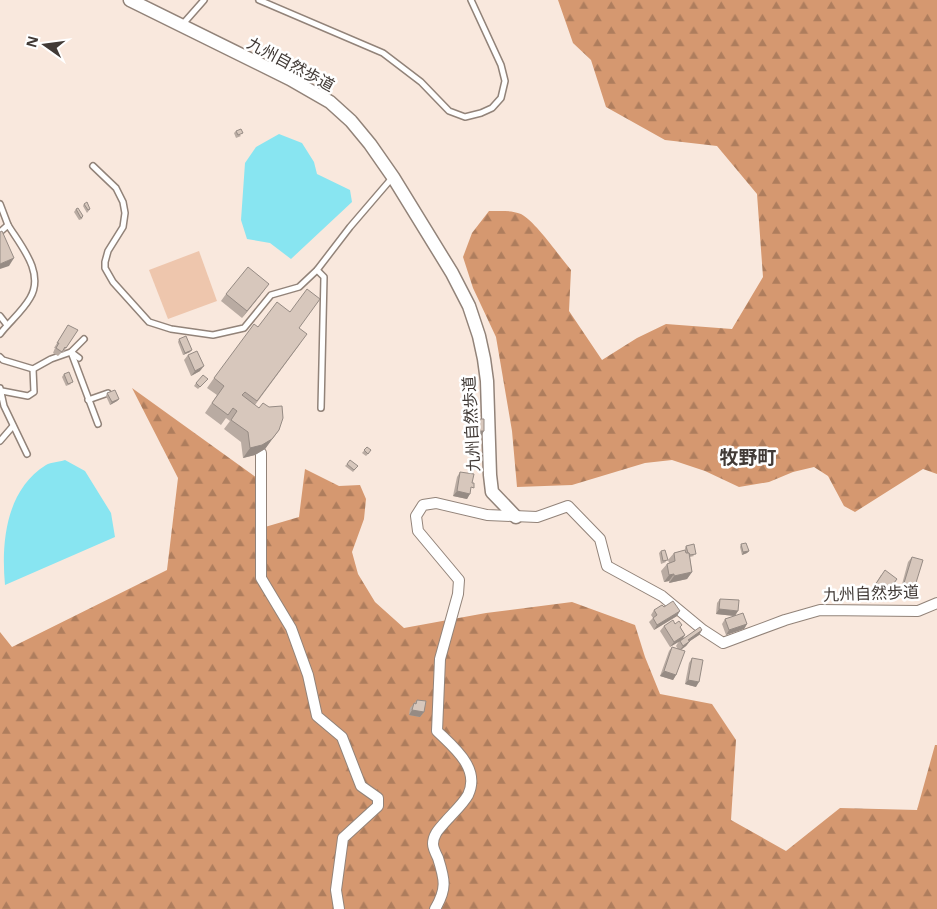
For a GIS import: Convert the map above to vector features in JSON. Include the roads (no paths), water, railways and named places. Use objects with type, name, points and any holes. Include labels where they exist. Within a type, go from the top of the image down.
[{"type":"street","name":"九州自然歩道","points":[[130,0],[290,79],[330,102],[351,121],[370,144],[452,273],[469,306],[479,336],[487,381],[492,492],[516,517],[537,517],[568,506],[600,540],[607,566],[662,596],[703,630],[724,643],[785,620],[820,610],[918,610],[937,603]]},
{"type":"street","points":[[260,453],[261,578],[291,628],[308,675],[317,716],[342,737],[361,786],[378,798],[378,806],[343,838],[336,890],[339,909]]},
{"type":"street","points":[[435,909],[443,895],[444,885],[443,875],[433,845],[435,834],[468,795],[471,785],[470,770],[462,755],[437,731],[440,659],[458,594],[459,580],[418,531],[416,516],[423,505],[436,502],[487,515],[516,517]]},
{"type":"lane","points":[[182,26],[204,0]]},
{"type":"lane","points":[[259,0],[383,53],[421,82],[449,112],[465,117],[492,108],[501,98],[505,81],[501,65],[471,0]]},
{"type":"lane","points":[[94,166],[116,188],[123,202],[125,212],[123,227],[106,257],[105,268],[113,282],[149,322],[170,329],[212,335],[244,328],[271,295],[299,287],[317,270],[350,227],[393,178]]},
{"type":"lane","points":[[0,204],[8,225],[34,272],[35,286],[30,298],[0,334]]},
{"type":"lane","points":[[0,232],[8,225]]},
{"type":"lane","points":[[317,270],[324,277],[321,408]]},
{"type":"lane","points":[[0,316],[7,325]]},
{"type":"lane","points":[[1,360],[33,369],[51,359],[71,352],[84,339]]},
{"type":"lane","points":[[71,352],[80,358]]},
{"type":"lane","points":[[71,352],[98,424]]},
{"type":"lane","points":[[27,454],[2,407],[1,390],[28,396],[32,395],[34,392],[33,369]]},
{"type":"lane","points":[[88,400],[108,393]]},
{"type":"lane","points":[[0,441],[13,426]]},
{"type":"water","points":[[279,134],[302,143],[314,162],[317,174],[350,190],[352,202],[291,259],[270,243],[247,239],[241,220],[245,163],[256,147]]},
{"type":"water","points":[[65,460],[85,471],[111,513],[115,537],[5,585],[4,552],[9,518],[14,503],[22,488],[46,465]]},
{"type":"district","name":"牧野町","points":[[748,457]]}]
